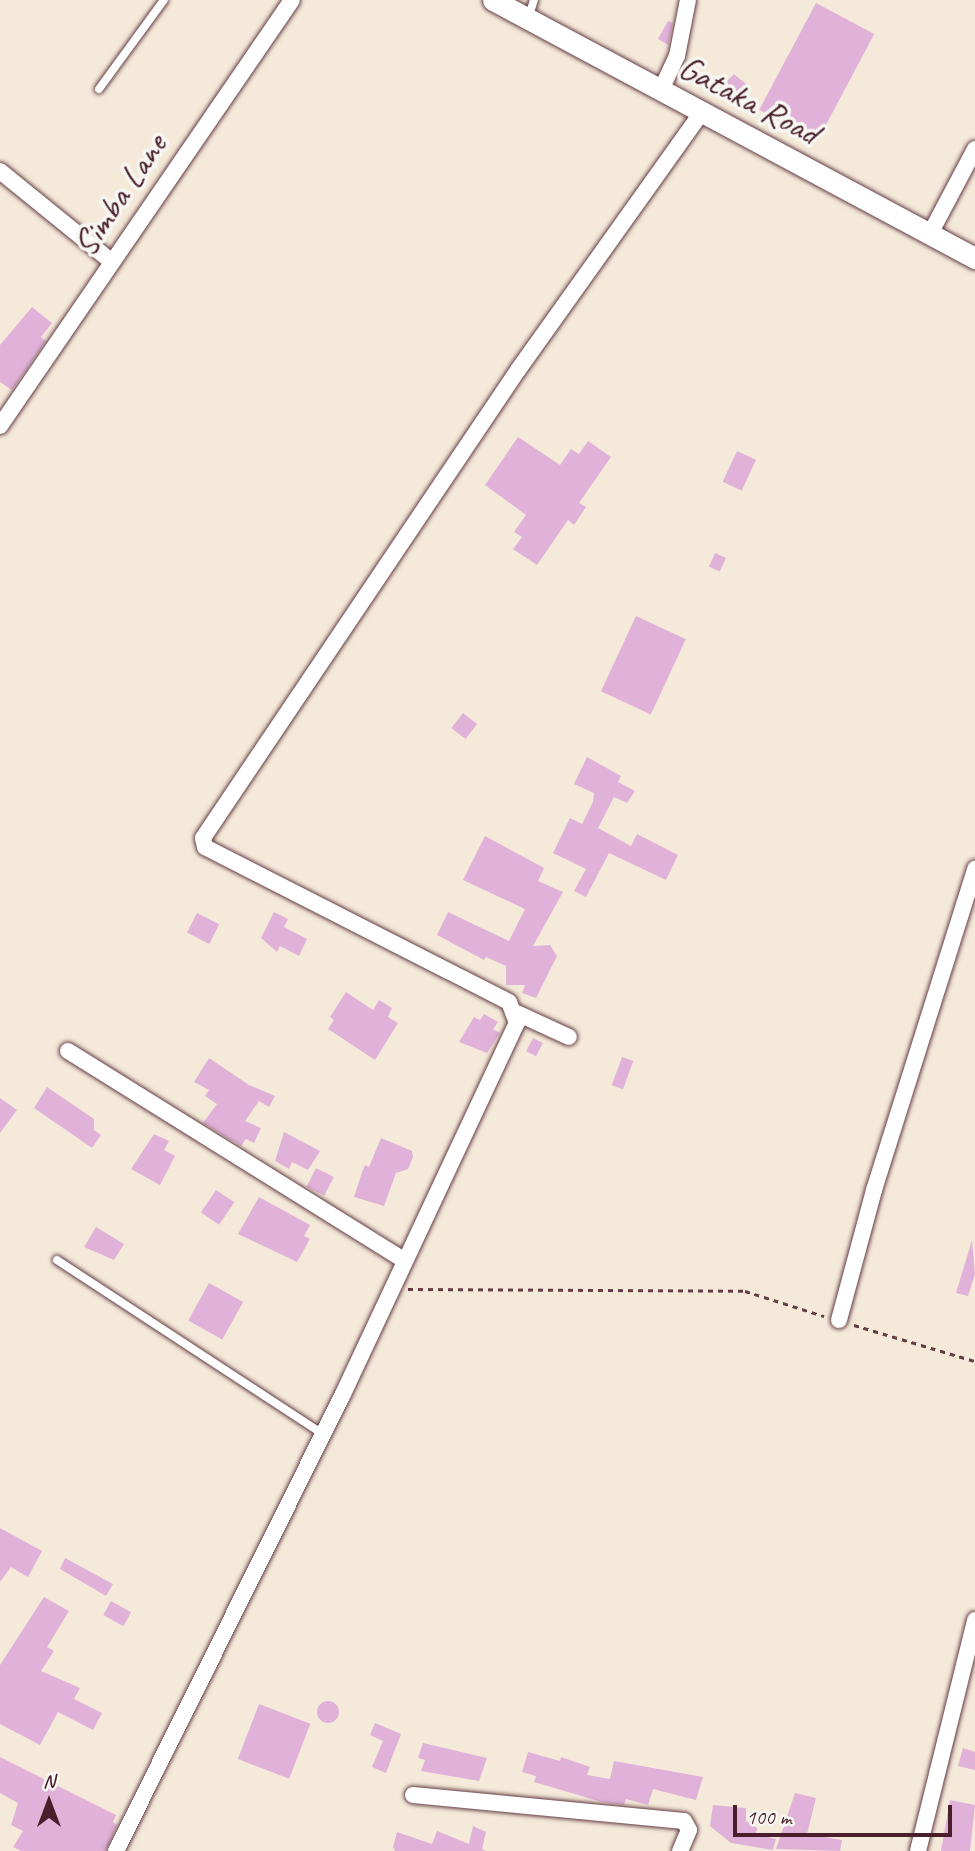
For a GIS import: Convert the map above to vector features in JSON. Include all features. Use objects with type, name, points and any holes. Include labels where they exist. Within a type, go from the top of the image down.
[{"type":"street","name":"Simba Lane","points":[[0,426],[292,0]]},
{"type":"street","name":"Gataka Road","points":[[493,0],[531,9],[661,90],[975,258]]},
{"type":"street","points":[[661,90],[677,56],[688,0]]},
{"type":"street","points":[[569,1037],[517,1013],[509,1002],[205,847],[203,838],[510,381],[702,111]]},
{"type":"street","points":[[930,234],[975,149]]},
{"type":"street","points":[[0,171],[112,262]]},
{"type":"street","points":[[839,1320],[874,1190],[975,869]]},
{"type":"street","points":[[116,1851],[323,1434],[517,1023],[517,1013]]},
{"type":"street","points":[[68,1051],[404,1260]]},
{"type":"street","points":[[918,1851],[975,1620]]},
{"type":"street","points":[[413,1795],[684,1821],[689,1830],[680,1851]]},
{"type":"lane","points":[[99,89],[164,0]]},
{"type":"lane","points":[[57,1260],[323,1434]]},
{"type":"path","points":[[392,1289],[745,1292],[975,1361]]},
{"type":"building","points":[[816,3],[874,34],[817,141],[759,110]]},
{"type":"building","points":[[668,21],[673,23],[668,45],[658,39]]},
{"type":"building","points":[[734,74],[746,84],[733,100],[719,89]]},
{"type":"building","points":[[32,307],[52,323],[41,337],[46,341],[12,390],[0,382],[0,345]]},
{"type":"building","points":[[518,437],[560,465],[571,449],[579,454],[588,441],[611,457],[579,503],[586,507],[574,525],[568,520],[537,565],[513,549],[522,537],[514,532],[526,515],[485,485]]},
{"type":"building","points":[[737,451],[756,460],[742,491],[723,482]]},
{"type":"building","points":[[715,553],[726,558],[720,572],[709,567]]},
{"type":"building","points":[[636,616],[686,639],[651,714],[601,691]]},
{"type":"building","points":[[463,713],[477,724],[465,739],[451,728]]},
{"type":"building","points":[[587,757],[621,776],[618,782],[635,791],[627,803],[614,797],[598,828],[631,846],[637,834],[678,855],[666,880],[609,853],[586,897],[574,891],[586,869],[553,853],[570,818],[582,824],[593,802],[594,793],[574,784]]},
{"type":"building","points":[[485,836],[544,868],[538,881],[563,892],[533,946],[550,945],[557,956],[536,998],[522,993],[525,985],[506,985],[506,966],[486,957],[484,960],[437,935],[448,912],[509,941],[525,909],[463,880]]},
{"type":"building","points":[[274,912],[288,919],[284,927],[307,939],[299,956],[280,946],[277,952],[261,938]]},
{"type":"building","points":[[197,913],[219,924],[209,944],[187,933]]},
{"type":"building","points":[[346,992],[373,1010],[379,1000],[392,1008],[388,1017],[398,1023],[375,1060],[328,1029],[334,1020],[330,1017]]},
{"type":"building","points":[[484,1014],[498,1022],[493,1029],[500,1033],[487,1053],[459,1042],[474,1017],[480,1020]]},
{"type":"building","points":[[533,1038],[543,1043],[536,1056],[526,1051]]},
{"type":"building","points":[[622,1057],[633,1061],[623,1089],[612,1085]]},
{"type":"building","points":[[209,1058],[249,1085],[275,1096],[269,1107],[259,1101],[245,1121],[261,1128],[254,1143],[246,1139],[241,1146],[203,1123],[217,1104],[205,1096],[209,1090],[194,1082]]},
{"type":"building","points":[[47,1087],[94,1119],[94,1130],[101,1135],[92,1148],[34,1108]]},
{"type":"building","points":[[0,1098],[17,1110],[0,1133]]},
{"type":"building","points":[[284,1132],[320,1151],[308,1170],[292,1162],[289,1169],[275,1161]]},
{"type":"building","points":[[154,1134],[169,1141],[164,1150],[175,1156],[160,1185],[131,1169]]},
{"type":"building","points":[[381,1138],[412,1151],[413,1157],[408,1169],[396,1173],[384,1206],[354,1197],[365,1165],[369,1167]]},
{"type":"building","points":[[316,1168],[334,1177],[324,1196],[306,1187]]},
{"type":"building","points":[[216,1190],[234,1202],[219,1225],[201,1212]]},
{"type":"building","points":[[259,1197],[310,1225],[304,1236],[310,1239],[297,1262],[238,1234]]},
{"type":"building","points":[[96,1227],[124,1244],[114,1260],[84,1247]]},
{"type":"building","points":[[972,1240],[975,1274],[968,1296],[956,1293]]},
{"type":"building","points":[[209,1283],[243,1302],[222,1340],[188,1321]]},
{"type":"building","points":[[0,1528],[42,1551],[28,1577],[11,1567],[0,1582]]},
{"type":"building","points":[[65,1558],[113,1584],[106,1596],[60,1569]]},
{"type":"building","points":[[44,1597],[69,1611],[47,1647],[54,1651],[41,1671],[80,1688],[74,1699],[102,1713],[93,1730],[58,1712],[40,1745],[0,1724],[0,1665]]},
{"type":"building","points":[[111,1601],[131,1612],[123,1626],[103,1615]]},
{"type":"building","points":[[328,1701],[336,1704],[339,1712],[336,1720],[328,1723],[320,1720],[317,1712],[320,1704]]},
{"type":"building","points":[[259,1704],[310,1724],[289,1779],[238,1759]]},
{"type":"building","points":[[375,1723],[401,1734],[386,1773],[372,1767],[383,1741],[370,1735]]},
{"type":"building","points":[[423,1743],[487,1758],[479,1781],[421,1771],[425,1760],[418,1758]]},
{"type":"building","points":[[963,1748],[975,1752],[975,1770],[958,1766]]},
{"type":"building","points":[[528,1752],[560,1761],[561,1757],[590,1767],[587,1775],[610,1779],[614,1761],[703,1777],[696,1800],[653,1789],[648,1805],[626,1799],[624,1805],[602,1802],[534,1782],[536,1776],[522,1772]]},
{"type":"building","points":[[0,1757],[116,1815],[113,1822],[117,1825],[106,1851],[21,1851],[13,1847],[23,1831],[11,1825],[18,1803],[0,1793]]},
{"type":"building","points":[[795,1793],[816,1798],[807,1834],[842,1840],[840,1851],[776,1849]]},
{"type":"building","points":[[950,1800],[975,1805],[970,1851],[941,1851]]},
{"type":"building","points":[[713,1805],[746,1808],[746,1821],[757,1828],[756,1834],[776,1839],[773,1850],[731,1843],[710,1826]]},
{"type":"building","points":[[473,1826],[486,1832],[482,1849],[486,1851],[395,1851],[393,1847],[397,1832],[432,1844],[437,1831],[469,1844]]}]
